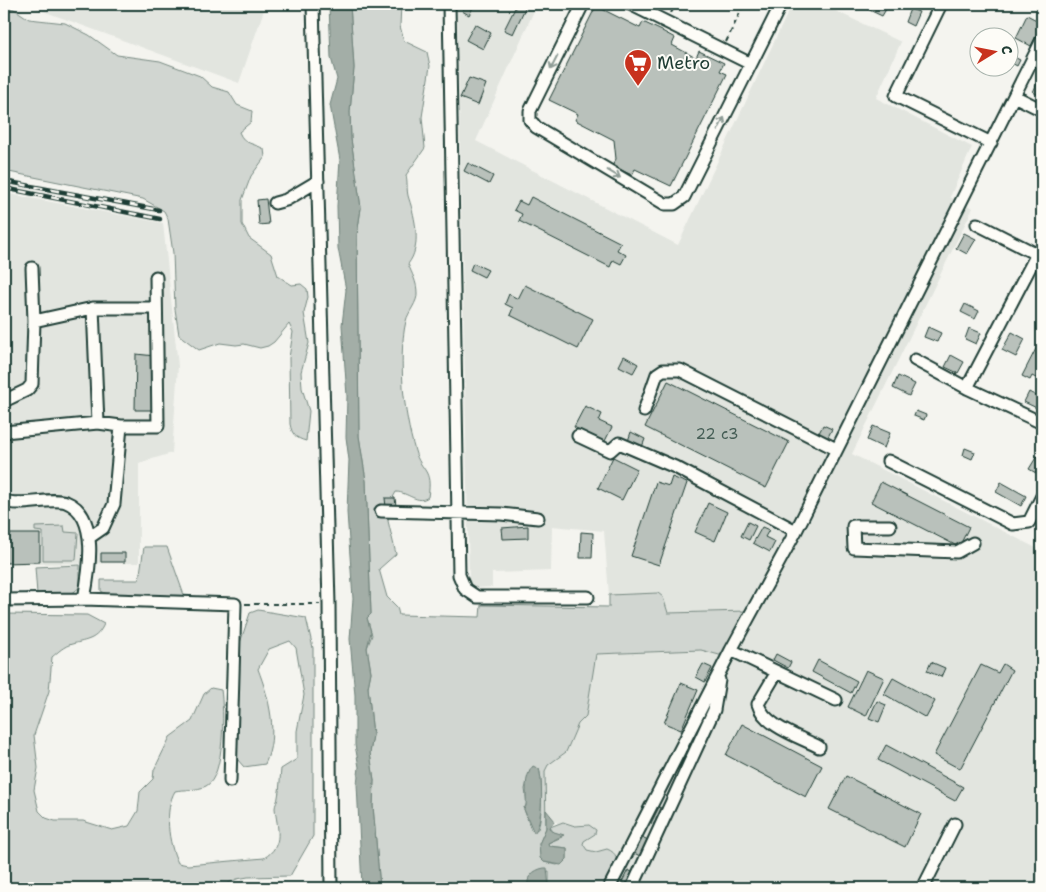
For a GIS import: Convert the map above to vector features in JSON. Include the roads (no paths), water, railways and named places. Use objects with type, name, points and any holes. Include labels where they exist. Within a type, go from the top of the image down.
[{"type":"street","points":[[313,4],[329,604],[332,888]]},
{"type":"street","points":[[449,4],[459,576],[465,589],[476,596],[588,597]]},
{"type":"street","points":[[565,42],[566,21],[575,4]]},
{"type":"street","points":[[583,4],[530,111],[530,120],[536,127],[665,204],[674,204],[684,197],[779,8],[777,4]]},
{"type":"street","points":[[630,4],[751,64]]},
{"type":"street","points":[[941,4],[896,96],[991,143]]},
{"type":"street","points":[[609,888],[731,650],[796,531],[1042,40]]},
{"type":"street","points":[[1014,96],[1042,110]]},
{"type":"street","points":[[275,203],[286,200],[318,181]]},
{"type":"street","points":[[967,388],[1039,255],[977,224]]},
{"type":"street","points":[[4,400],[26,390],[32,384],[34,321],[32,268]]},
{"type":"street","points":[[4,432],[98,423],[121,426],[158,426],[156,277]]},
{"type":"street","points":[[34,321],[93,308],[156,308]]},
{"type":"street","points":[[93,308],[98,423]]},
{"type":"street","points":[[915,360],[967,388],[1042,423]]},
{"type":"street","points":[[644,411],[657,374],[663,370],[680,370],[836,449]]},
{"type":"street","points":[[90,537],[103,528],[114,504],[121,426]]},
{"type":"street","points":[[578,436],[610,450],[619,443],[659,460],[796,531]]},
{"type":"street","points":[[888,461],[1013,524],[1029,522],[1042,496]]},
{"type":"street","points":[[4,501],[66,502],[79,512],[90,537],[90,563],[84,599]]},
{"type":"street","points":[[381,511],[501,514],[538,518]]},
{"type":"street","points":[[890,526],[853,526],[854,548],[957,552],[974,543]]},
{"type":"street","points":[[4,600],[84,599],[235,604],[230,781]]},
{"type":"street","points":[[731,650],[836,700]]},
{"type":"street","points":[[777,672],[758,704],[760,710],[770,721],[818,747]]},
{"type":"street","points":[[632,888],[714,710],[720,683],[719,673]]},
{"type":"street","points":[[923,888],[955,824]]},
{"type":"railway","points":[[4,181],[159,210]]},
{"type":"railway","points":[[4,188],[160,219]]},
{"type":"place","name":"Metro","points":[[638,87]]}]
